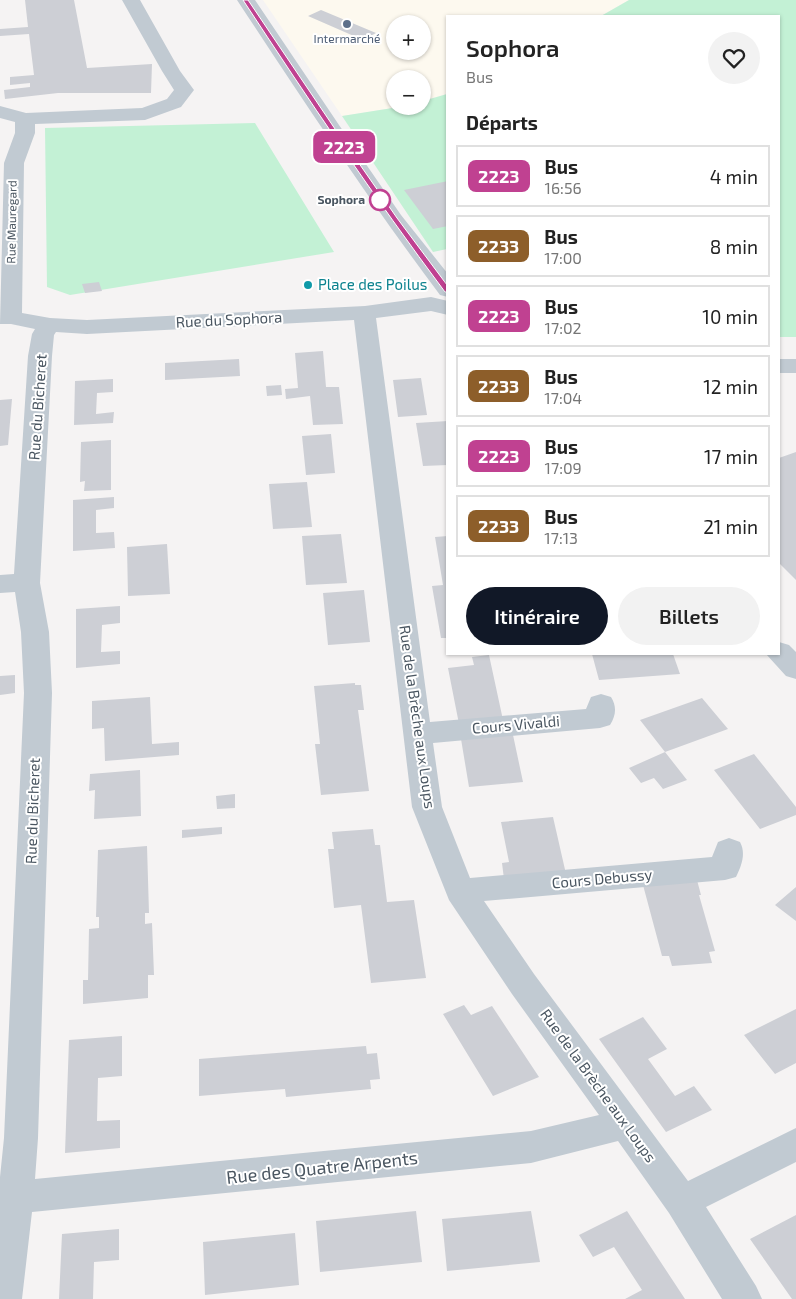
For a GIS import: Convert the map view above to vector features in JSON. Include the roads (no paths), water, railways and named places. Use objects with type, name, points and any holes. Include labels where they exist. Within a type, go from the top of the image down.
[{"type":"street","points":[[0,112],[25,119],[145,114],[174,103],[184,90],[171,71],[131,0]]},
{"type":"street","points":[[246,0],[330,127],[394,219],[446,287]]},
{"type":"street","name":"Rue Mauregard","points":[[5,317],[14,163],[24,133],[25,119]]},
{"type":"street","name":"Rue du Sophora","points":[[5,317],[50,325],[87,327],[365,313],[431,304],[446,308]]},
{"type":"street","name":"Rue de la Brèche aux Loups","points":[[365,313],[366,336],[427,807],[460,891],[523,984],[682,1201],[743,1299]]},
{"type":"street","name":"Rue du Bicheret","points":[[3,1299],[16,1197],[21,1138],[12,1069],[38,693],[34,632],[14,583],[40,356],[44,334],[50,325]]},
{"type":"street","points":[[780,366],[796,366]]},
{"type":"street","points":[[780,653],[796,669]]},
{"type":"street","name":"Cours Vivaldi","points":[[418,734],[600,718],[601,704]]},
{"type":"street","name":"Cours Debussy","points":[[460,891],[725,868],[729,850]]},
{"type":"street","name":"Rue des Quatre Arpents","points":[[16,1197],[531,1147],[626,1124]]},
{"type":"street","points":[[682,1201],[726,1181],[796,1144]]},
{"type":"place","name":"Intermarché","points":[[347,24]]},
{"type":"place","name":"Sophora","points":[[380,200]]},
{"type":"place","name":"Place des Poilus","points":[[308,285]]}]
